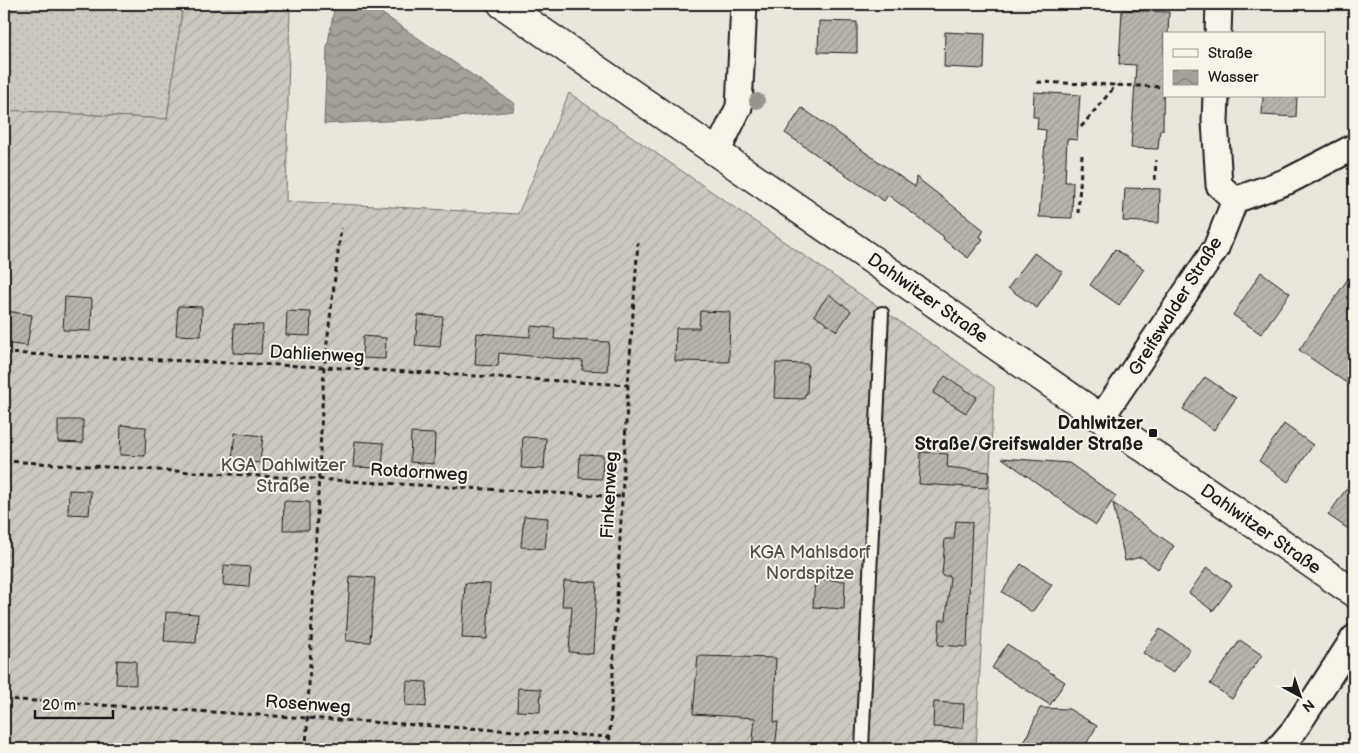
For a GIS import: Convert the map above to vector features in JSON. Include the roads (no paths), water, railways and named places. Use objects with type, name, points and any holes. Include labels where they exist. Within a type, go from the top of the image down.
[{"type":"main road","name":"Dahlwitzer Straße","points":[[502,4],[1354,593]]},
{"type":"street","points":[[716,152],[738,107],[744,4]]},
{"type":"street","points":[[1218,32],[1219,4]]},
{"type":"street","points":[[1216,98],[1215,121],[1219,185],[1235,200],[1288,181],[1354,147]]},
{"type":"street","name":"Greifswalder Straße","points":[[1101,418],[1216,248],[1235,200]]},
{"type":"street","points":[[1278,749],[1295,729],[1354,638]]},
{"type":"lane","points":[[862,749],[882,313]]},
{"type":"water","points":[[335,4],[368,4],[515,104],[513,111],[449,118],[324,124],[327,48]]},
{"type":"place","name":"Dahlwitzer Straße/Greifswalder Straße","points":[[1153,433]]},
{"type":"park label","name":"KGA Dahlwitzer Straße","points":[[283,475]]},
{"type":"park label","name":"KGA Mahlsdorf Nordspitze","points":[[810,562]]}]
